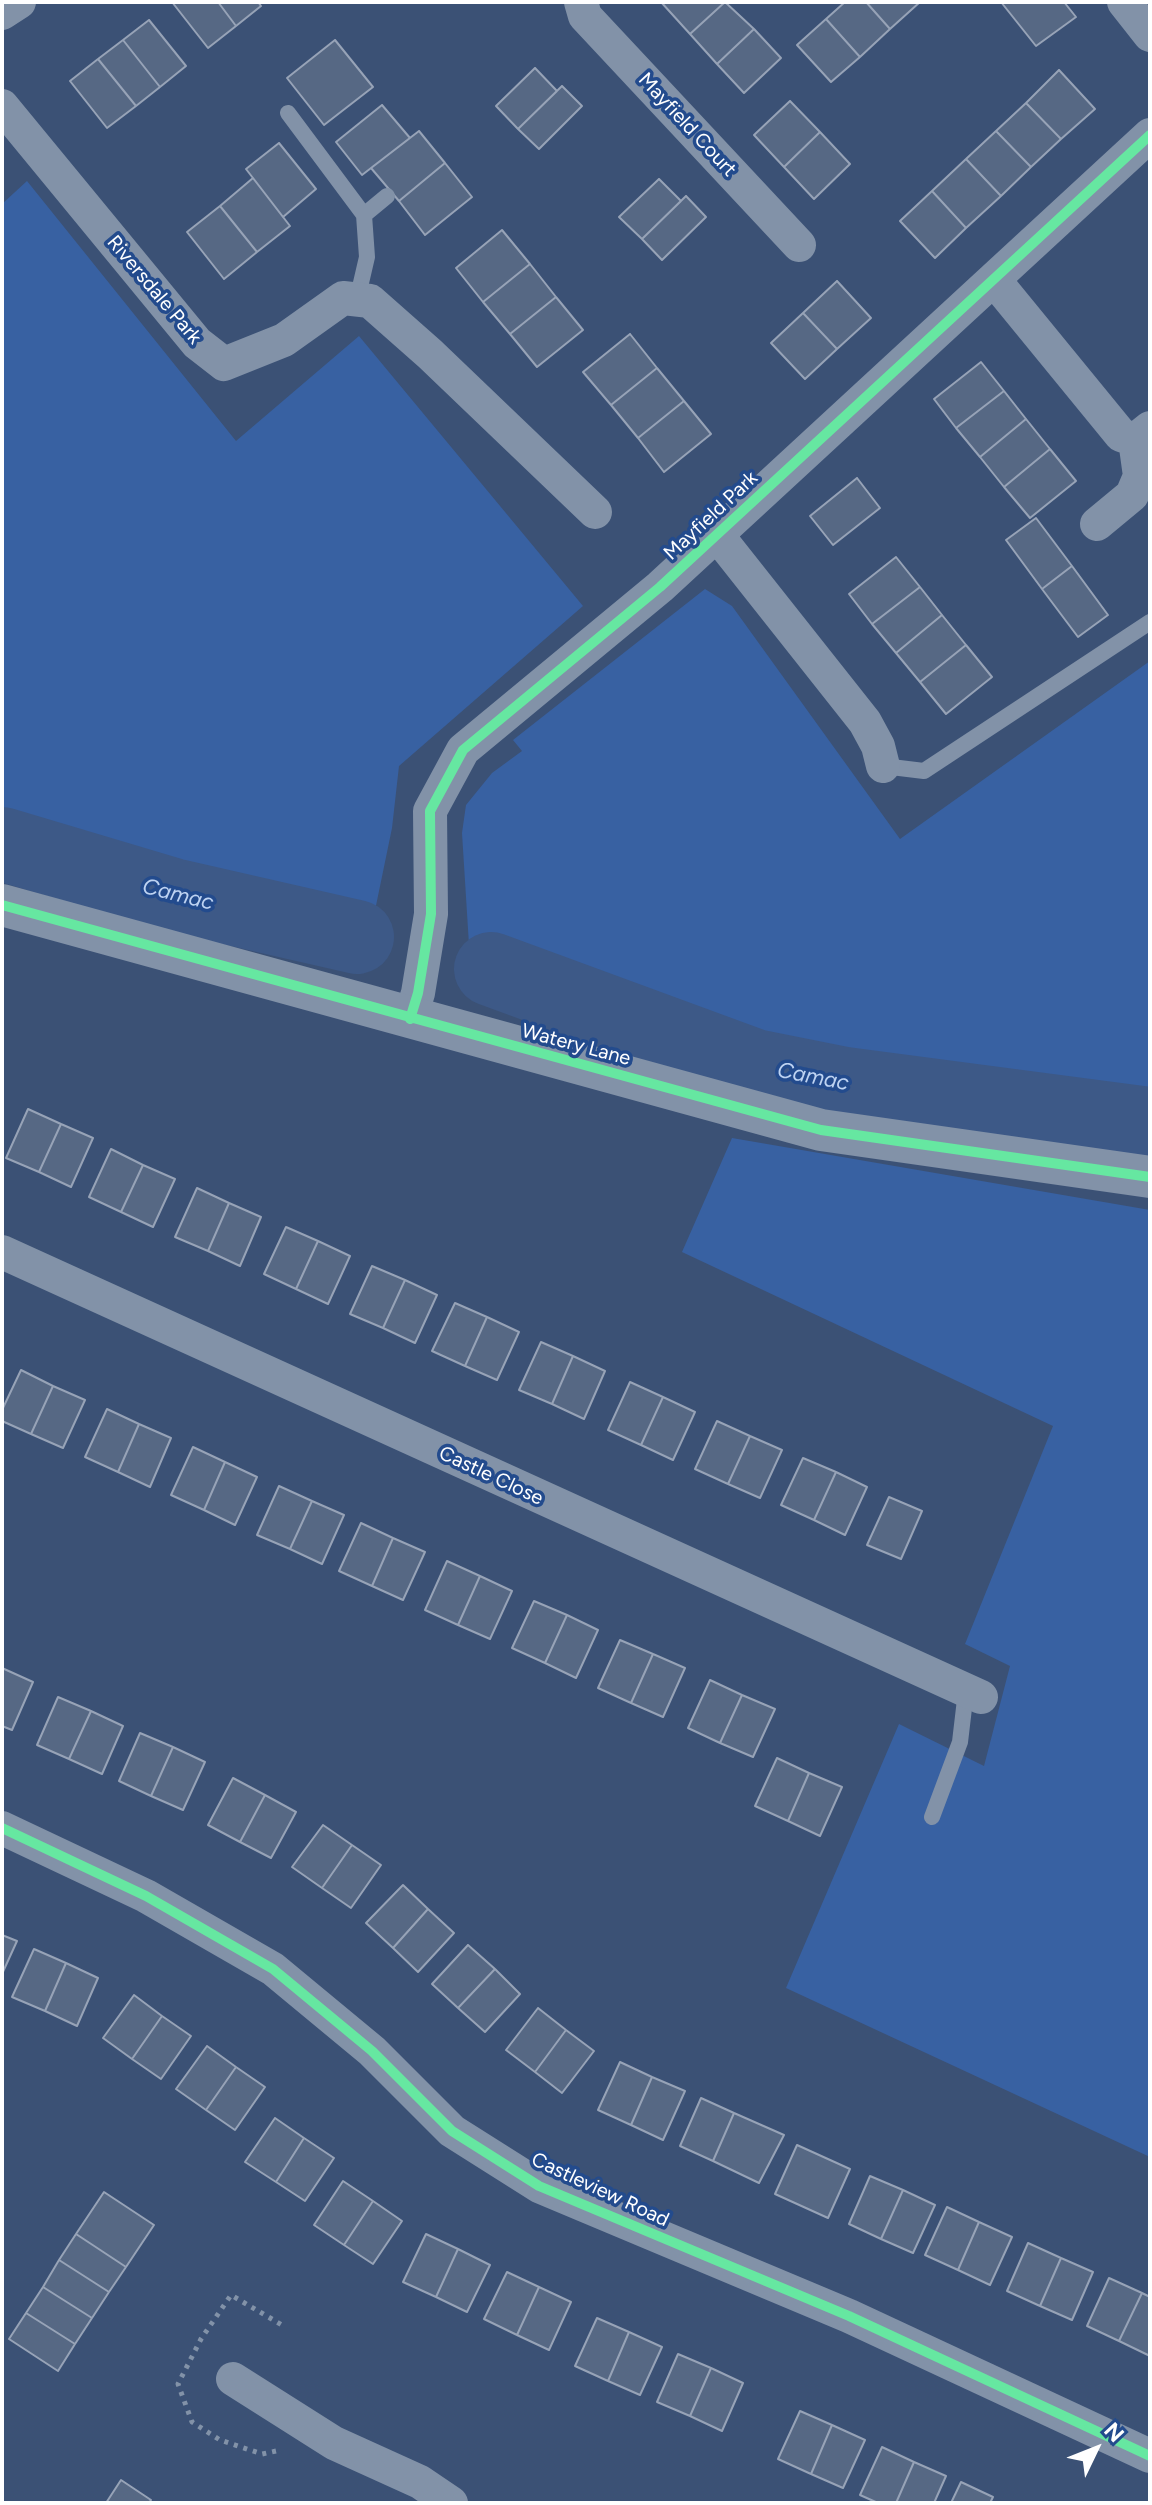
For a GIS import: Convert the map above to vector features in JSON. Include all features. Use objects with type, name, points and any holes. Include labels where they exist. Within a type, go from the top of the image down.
[{"type":"street","points":[[2,13],[19,2]]},
{"type":"street","name":"Mayfield Court","points":[[581,2],[585,16],[799,245]]},
{"type":"street","points":[[1124,2],[1150,35]]},
{"type":"street","name":"Riversdale Park","points":[[2,106],[197,343],[224,364],[284,340],[343,298],[357,300]]},
{"type":"street","name":"Mayfield Park","points":[[414,1000],[431,914],[430,811],[463,750],[660,587],[1150,135]]},
{"type":"street","points":[[995,281],[1121,435],[1142,434],[1140,476],[1132,495],[1097,524]]},
{"type":"street","points":[[357,300],[370,301],[430,354],[595,512]]},
{"type":"street","points":[[717,535],[865,722],[878,746],[883,766]]},
{"type":"street","name":"Watery Lane","points":[[2,905],[414,1000],[821,1130],[1150,1177]]},
{"type":"street","name":"Castle Close","points":[[2,1252],[974,1694]]},
{"type":"street","name":"Castleview Road","points":[[2,1828],[146,1896],[273,1969],[372,2051],[452,2131],[539,2186],[849,2316],[1150,2456]]},
{"type":"street","points":[[233,2379],[334,2443],[420,2482],[451,2503]]},
{"type":"lane","points":[[288,113],[364,215],[367,257],[357,300]]},
{"type":"lane","points":[[364,215],[387,196]]},
{"type":"lane","points":[[883,766],[924,771],[1150,622]]},
{"type":"lane","points":[[932,1817],[974,1694]]},
{"type":"shaded area","points":[[27,181],[236,441],[359,336],[583,606],[399,766],[392,828],[372,925],[277,900],[174,885],[96,858],[2,832],[2,204]]},
{"type":"shaded area","points":[[705,589],[732,606],[900,839],[1150,661],[1150,1112],[751,1051],[621,996],[469,945],[462,833],[466,805],[492,773],[522,751],[513,740]]},
{"type":"shaded area","points":[[732,1138],[1150,1210],[1150,2157],[786,1988],[899,1724],[984,1766],[1010,1666],[965,1644],[1053,1426],[682,1252]]},
{"type":"building","points":[[172,2],[218,2],[236,26],[208,48]]},
{"type":"building","points":[[218,2],[258,2],[261,6],[236,26]]},
{"type":"building","points":[[661,2],[725,2],[690,34]]},
{"type":"building","points":[[725,2],[754,29],[717,64],[690,34]]},
{"type":"building","points":[[845,2],[866,2],[890,29],[860,57],[826,19]]},
{"type":"building","points":[[866,2],[920,2],[890,29]]},
{"type":"building","points":[[1001,2],[1064,2],[1076,17],[1036,46]]},
{"type":"building","points":[[826,19],[860,57],[831,82],[797,45]]},
{"type":"building","points":[[149,20],[186,66],[160,87],[123,40]]},
{"type":"building","points":[[754,29],[781,58],[744,93],[717,64]]},
{"type":"building","points":[[123,40],[160,87],[136,106],[98,59]]},
{"type":"building","points":[[335,40],[373,87],[324,125],[287,78]]},
{"type":"building","points":[[98,59],[136,106],[107,128],[70,81]]},
{"type":"building","points":[[535,68],[557,91],[518,129],[496,106]]},
{"type":"building","points":[[1059,70],[1095,109],[1061,139],[1026,103]]},
{"type":"building","points":[[562,86],[582,106],[539,149],[518,129]]},
{"type":"building","points":[[790,101],[820,132],[784,167],[754,135]]},
{"type":"building","points":[[1026,103],[1061,139],[1031,167],[996,131]]},
{"type":"building","points":[[382,105],[410,138],[362,175],[336,142]]},
{"type":"building","points":[[419,131],[445,163],[399,201],[371,168]]},
{"type":"building","points":[[996,131],[1031,167],[1001,196],[966,159]]},
{"type":"building","points":[[820,132],[850,164],[814,199],[784,167]]},
{"type":"building","points":[[279,143],[316,189],[283,217],[246,169]]},
{"type":"building","points":[[966,159],[1001,196],[966,228],[932,191]]},
{"type":"building","points":[[445,163],[472,197],[425,235],[399,201]]},
{"type":"building","points":[[253,178],[290,226],[257,252],[220,206]]},
{"type":"building","points":[[659,179],[681,201],[642,239],[619,217]]},
{"type":"building","points":[[932,191],[966,228],[935,258],[900,221]]},
{"type":"building","points":[[686,196],[706,217],[662,260],[642,239]]},
{"type":"building","points":[[220,206],[257,252],[224,279],[187,232]]},
{"type":"building","points":[[502,230],[530,264],[483,302],[456,268]]},
{"type":"building","points":[[530,264],[556,297],[510,334],[483,302]]},
{"type":"building","points":[[837,281],[871,318],[837,349],[803,313]]},
{"type":"building","points":[[556,297],[583,330],[537,367],[510,334]]},
{"type":"building","points":[[803,313],[837,349],[805,379],[771,343]]},
{"type":"building","points":[[630,334],[657,368],[611,405],[583,372]]},
{"type":"building","points":[[981,362],[1004,391],[956,428],[934,399]]},
{"type":"building","points":[[657,368],[684,401],[638,438],[611,405]]},
{"type":"building","points":[[1004,391],[1026,419],[980,457],[956,428]]},
{"type":"building","points":[[684,401],[711,434],[664,472],[638,438]]},
{"type":"building","points":[[1026,419],[1050,449],[1004,487],[980,457]]},
{"type":"building","points":[[1050,449],[1076,481],[1030,518],[1004,487]]},
{"type":"building","points":[[857,478],[880,508],[833,545],[810,516]]},
{"type":"building","points":[[1036,518],[1072,566],[1042,589],[1006,540]]},
{"type":"building","points":[[896,557],[920,587],[872,624],[849,594]]},
{"type":"building","points":[[1072,566],[1108,615],[1078,637],[1042,589]]},
{"type":"building","points":[[920,587],[942,615],[896,653],[872,624]]},
{"type":"building","points":[[942,615],[966,645],[920,682],[896,653]]},
{"type":"building","points":[[966,645],[992,677],[946,714],[920,682]]},
{"type":"building","points":[[28,1109],[61,1124],[39,1172],[6,1158]]},
{"type":"building","points":[[61,1124],[93,1138],[71,1187],[39,1172]]},
{"type":"building","points":[[111,1149],[143,1165],[121,1212],[89,1197]]},
{"type":"building","points":[[143,1165],[175,1179],[153,1227],[121,1212]]},
{"type":"building","points":[[197,1188],[229,1203],[208,1251],[175,1237]]},
{"type":"building","points":[[229,1203],[261,1217],[240,1266],[208,1251]]},
{"type":"building","points":[[286,1227],[318,1241],[296,1289],[264,1274]]},
{"type":"building","points":[[318,1241],[350,1256],[328,1304],[296,1289]]},
{"type":"building","points":[[372,1266],[405,1280],[383,1328],[350,1314]]},
{"type":"building","points":[[405,1280],[437,1295],[415,1343],[383,1328]]},
{"type":"building","points":[[455,1303],[487,1317],[465,1366],[432,1351]]},
{"type":"building","points":[[487,1317],[519,1332],[497,1380],[465,1366]]},
{"type":"building","points":[[541,1342],[573,1356],[552,1404],[519,1390]]},
{"type":"building","points":[[573,1356],[605,1371],[584,1419],[552,1404]]},
{"type":"building","points":[[21,1370],[53,1386],[31,1434],[2,1421],[2,1410]]},
{"type":"building","points":[[630,1382],[663,1397],[641,1445],[608,1430]]},
{"type":"building","points":[[53,1386],[85,1400],[63,1448],[31,1434]]},
{"type":"building","points":[[663,1397],[695,1412],[673,1460],[641,1445]]},
{"type":"building","points":[[107,1409],[139,1424],[118,1472],[85,1457]]},
{"type":"building","points":[[717,1421],[750,1436],[728,1484],[695,1469]]},
{"type":"building","points":[[139,1424],[171,1438],[150,1487],[118,1472]]},
{"type":"building","points":[[750,1436],[782,1450],[760,1498],[728,1484]]},
{"type":"building","points":[[193,1447],[225,1462],[204,1510],[171,1495]]},
{"type":"building","points":[[803,1458],[836,1472],[814,1520],[781,1505]]},
{"type":"building","points":[[225,1462],[257,1477],[235,1525],[204,1510]]},
{"type":"building","points":[[836,1472],[867,1487],[845,1535],[814,1520]]},
{"type":"building","points":[[279,1486],[312,1501],[290,1549],[257,1535]]},
{"type":"building","points":[[889,1497],[922,1511],[901,1559],[867,1545]]},
{"type":"building","points":[[312,1501],[344,1515],[322,1564],[290,1549]]},
{"type":"building","points":[[361,1523],[393,1538],[372,1586],[339,1571]]},
{"type":"building","points":[[393,1538],[425,1552],[403,1600],[372,1586]]},
{"type":"building","points":[[447,1561],[480,1576],[458,1625],[425,1610]]},
{"type":"building","points":[[480,1576],[512,1591],[490,1639],[458,1625]]},
{"type":"building","points":[[534,1601],[567,1615],[545,1663],[512,1648]]},
{"type":"building","points":[[567,1615],[598,1630],[576,1678],[545,1663]]},
{"type":"building","points":[[620,1640],[653,1654],[631,1703],[598,1688]]},
{"type":"building","points":[[653,1654],[685,1668],[663,1717],[631,1703]]},
{"type":"building","points":[[2,1668],[33,1682],[12,1730],[2,1726]]},
{"type":"building","points":[[710,1680],[742,1695],[720,1743],[688,1728]]},
{"type":"building","points":[[742,1695],[775,1709],[753,1757],[720,1743]]},
{"type":"building","points":[[58,1697],[91,1711],[69,1759],[37,1745]]},
{"type":"building","points":[[91,1711],[123,1726],[102,1774],[69,1759]]},
{"type":"building","points":[[140,1733],[173,1747],[151,1796],[119,1781]]},
{"type":"building","points":[[173,1747],[205,1762],[183,1810],[151,1796]]},
{"type":"building","points":[[777,1758],[809,1773],[788,1821],[755,1806]]},
{"type":"building","points":[[809,1773],[842,1787],[820,1836],[788,1821]]},
{"type":"building","points":[[233,1778],[265,1795],[240,1842],[208,1825]]},
{"type":"building","points":[[265,1795],[296,1812],[271,1858],[240,1842]]},
{"type":"building","points":[[323,1825],[352,1845],[322,1888],[292,1867]]},
{"type":"building","points":[[352,1845],[381,1865],[351,1908],[322,1888]]},
{"type":"building","points":[[403,1885],[428,1909],[393,1948],[366,1923]]},
{"type":"building","points":[[428,1909],[454,1933],[418,1972],[393,1948]]},
{"type":"building","points":[[2,1935],[17,1941],[2,1974]]},
{"type":"building","points":[[468,1945],[495,1969],[458,2008],[432,1984]]},
{"type":"building","points":[[34,1949],[66,1963],[45,2011],[12,1997]]},
{"type":"building","points":[[66,1963],[98,1978],[77,2026],[45,2011]]},
{"type":"building","points":[[495,1969],[520,1994],[485,2032],[458,2008]]},
{"type":"building","points":[[134,1995],[162,2016],[132,2059],[103,2038]]},
{"type":"building","points":[[538,2008],[566,2030],[535,2072],[506,2050]]},
{"type":"building","points":[[162,2016],[191,2036],[161,2079],[132,2059]]},
{"type":"building","points":[[566,2030],[594,2051],[562,2093],[535,2072]]},
{"type":"building","points":[[207,2046],[236,2067],[206,2110],[176,2089]]},
{"type":"building","points":[[620,2062],[652,2077],[631,2125],[598,2110]]},
{"type":"building","points":[[236,2067],[265,2087],[235,2130],[206,2110]]},
{"type":"building","points":[[652,2077],[685,2091],[663,2140],[631,2125]]},
{"type":"building","points":[[701,2098],[734,2113],[713,2161],[680,2146]]},
{"type":"building","points":[[734,2113],[784,2135],[759,2183],[713,2161]]},
{"type":"building","points":[[275,2118],[304,2138],[276,2182],[245,2162]]},
{"type":"building","points":[[304,2138],[334,2158],[305,2201],[276,2182]]},
{"type":"building","points":[[797,2145],[850,2169],[828,2218],[775,2194]]},
{"type":"building","points":[[870,2176],[903,2190],[881,2239],[849,2224]]},
{"type":"building","points":[[343,2181],[373,2201],[344,2245],[314,2225]]},
{"type":"building","points":[[903,2190],[935,2205],[913,2253],[881,2239]]},
{"type":"building","points":[[104,2192],[154,2225],[126,2267],[76,2234]]},
{"type":"building","points":[[373,2201],[402,2221],[373,2264],[344,2245]]},
{"type":"building","points":[[947,2207],[979,2222],[958,2270],[925,2255]]},
{"type":"building","points":[[979,2222],[1012,2237],[990,2285],[958,2270]]},
{"type":"building","points":[[76,2234],[126,2267],[109,2292],[59,2260]]},
{"type":"building","points":[[426,2234],[458,2249],[436,2297],[403,2282]]},
{"type":"building","points":[[1028,2243],[1061,2258],[1040,2306],[1007,2291]]},
{"type":"building","points":[[458,2249],[490,2265],[467,2312],[436,2297]]},
{"type":"building","points":[[1061,2258],[1093,2272],[1072,2320],[1040,2306]]},
{"type":"building","points":[[59,2260],[109,2292],[92,2318],[43,2287]]},
{"type":"building","points":[[507,2272],[539,2287],[517,2335],[484,2319]]},
{"type":"building","points":[[1109,2278],[1142,2293],[1119,2341],[1087,2326]]},
{"type":"building","points":[[43,2287],[92,2318],[75,2344],[26,2313]]},
{"type":"building","points":[[539,2287],[571,2302],[549,2350],[517,2335]]},
{"type":"building","points":[[1142,2293],[1150,2297],[1150,2356],[1119,2341]]},
{"type":"building","points":[[26,2313],[75,2344],[58,2371],[9,2339]]},
{"type":"building","points":[[597,2318],[629,2332],[608,2381],[575,2366]]},
{"type":"building","points":[[629,2332],[662,2347],[640,2395],[608,2381]]},
{"type":"building","points":[[678,2354],[711,2368],[690,2416],[657,2402]]},
{"type":"building","points":[[711,2368],[743,2383],[722,2431],[690,2416]]},
{"type":"building","points":[[800,2411],[832,2425],[811,2474],[778,2459]]},
{"type":"building","points":[[832,2425],[865,2440],[843,2488],[811,2474]]},
{"type":"building","points":[[882,2447],[914,2462],[896,2503],[878,2503],[860,2495]]},
{"type":"building","points":[[914,2462],[946,2476],[934,2503],[896,2503]]},
{"type":"building","points":[[121,2480],[151,2500],[149,2503],[106,2503]]},
{"type":"building","points":[[961,2482],[993,2497],[990,2503],[951,2503]]},
{"type":"waterway","name":"Camac","points":[[2,844],[173,895],[357,937]]},
{"type":"waterway","name":"Camac","points":[[491,969],[755,1066],[845,1084],[1150,1124]]},
{"type":"cycle path","points":[[410,1019],[418,993],[431,914],[430,811],[463,750],[660,587],[1150,135]]},
{"type":"cycle path","points":[[2,905],[821,1130],[1150,1177]]},
{"type":"cycle path","points":[[2,1828],[146,1896],[273,1969],[372,2051],[452,2131],[539,2186],[849,2316],[1150,2456]]}]
